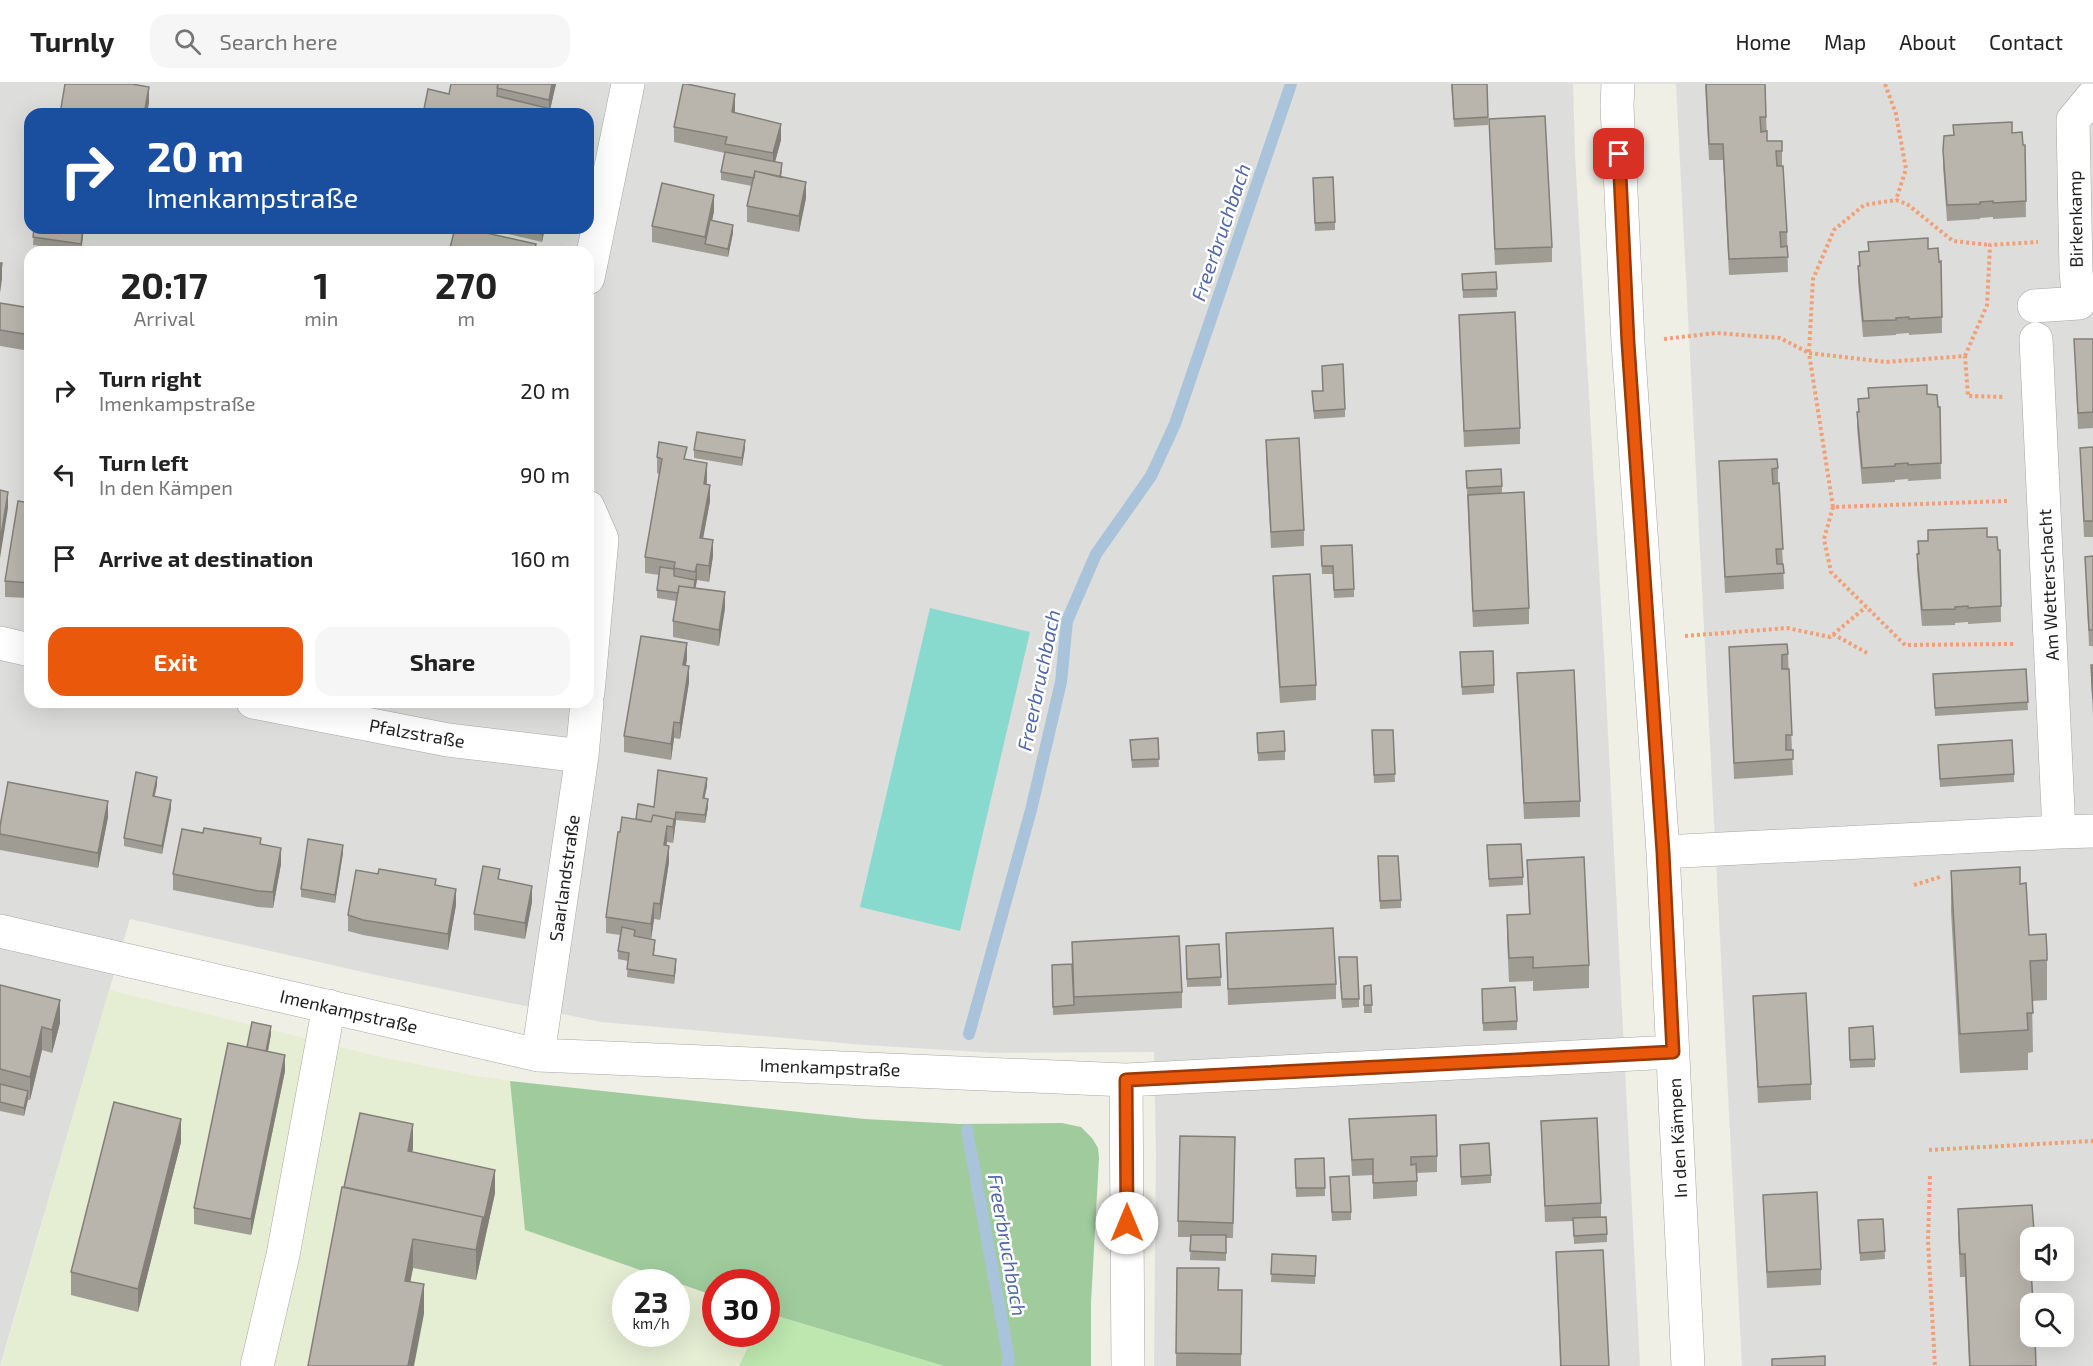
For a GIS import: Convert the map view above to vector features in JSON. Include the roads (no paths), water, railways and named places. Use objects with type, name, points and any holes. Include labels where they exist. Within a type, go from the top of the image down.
[{"type":"street","points":[[594,249],[628,84]]},
{"type":"street","name":"In den Kämpen","points":[[1618,84],[1617,106],[1628,343],[1663,852],[1688,1366]]},
{"type":"street","name":"Birkenkamp","points":[[2034,306],[2079,303],[2073,120],[2093,96]]},
{"type":"street","name":"Am Wetterschacht","points":[[2036,339],[2059,832]]},
{"type":"street","points":[[594,521],[602,539],[594,626]]},
{"type":"street","points":[[0,643],[24,649]]},
{"type":"street","name":"Pfalzstraße","points":[[284,708],[448,740],[582,756]]},
{"type":"street","name":"Saarlandstraße","points":[[538,1055],[582,756],[586,708]]},
{"type":"street","points":[[1663,852],[2093,831]]},
{"type":"street","name":"Imenkampstraße","points":[[0,931],[538,1055],[1126,1080],[1673,1052]]},
{"type":"street","points":[[257,1366],[283,1255],[329,1006]]},
{"type":"street","points":[[1126,1080],[1128,1366]]},
{"type":"waterway","name":"Freerbruchbach","points":[[969,1034],[1031,810],[1061,682],[1067,621],[1096,554],[1151,476],[1175,424],[1291,84]]},
{"type":"waterway","name":"Freerbruchbach","points":[[967,1130],[1009,1359],[1007,1366]]}]
